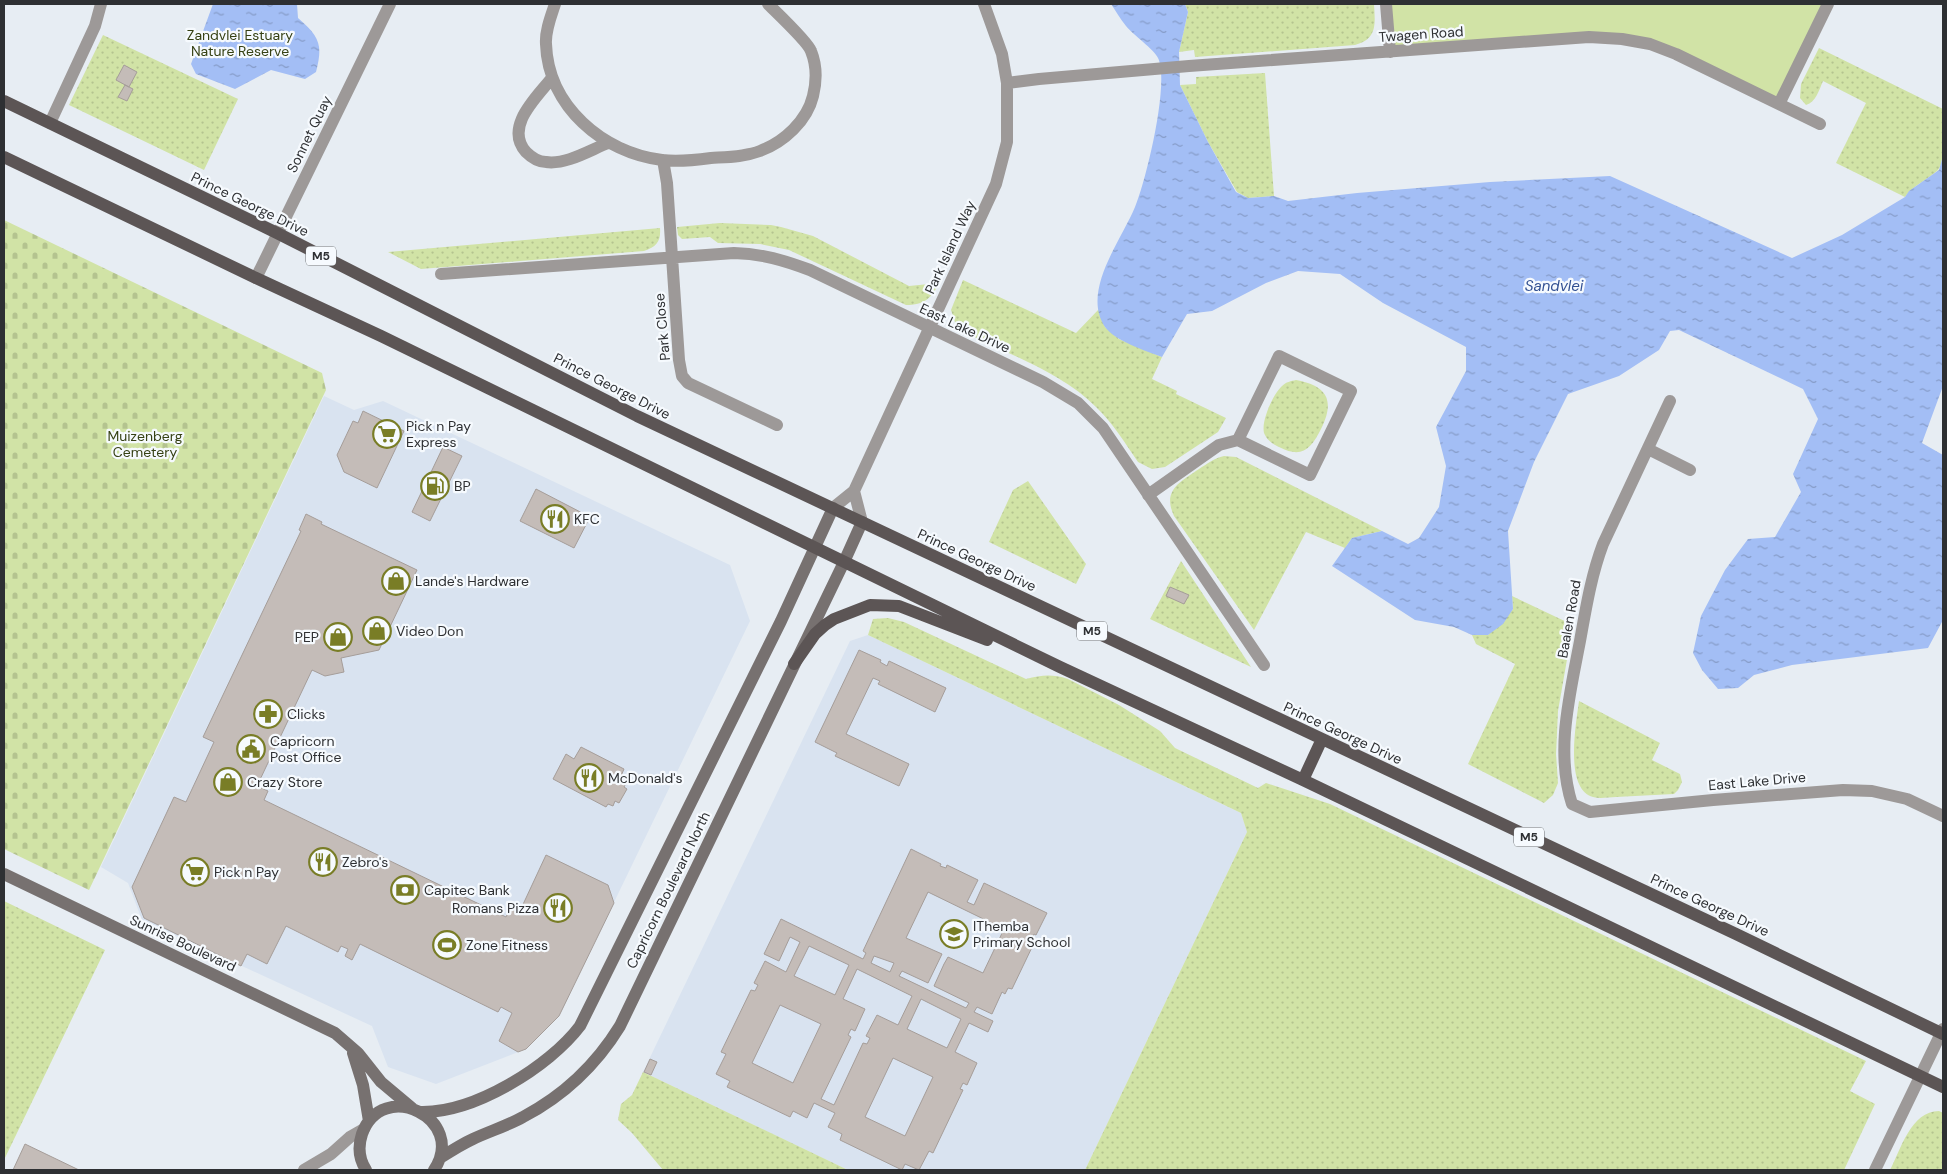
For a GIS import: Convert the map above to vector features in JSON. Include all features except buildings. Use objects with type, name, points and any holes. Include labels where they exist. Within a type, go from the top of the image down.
[{"type":"main road","name":"Prince George Drive","points":[[4,101],[277,233],[637,416],[1943,1032]]},
{"type":"main road","points":[[4,157],[381,336],[1060,667],[1303,780],[1943,1087]]},
{"type":"main road","points":[[794,664],[815,634],[834,619],[862,606],[885,604],[915,611],[1060,667]]},
{"type":"main road","points":[[1303,780],[1322,739]]},
{"type":"street","points":[[50,123],[95,26],[101,4]]},
{"type":"street","name":"Sonnet Quay","points":[[256,278],[390,4]]},
{"type":"street","points":[[555,4],[546,44],[551,79],[562,99],[590,130],[608,142],[632,153],[663,160],[743,156],[760,151],[779,141],[803,118],[811,104],[816,84],[816,69],[811,49],[768,4]]},
{"type":"street","name":"Park Island Way","points":[[833,508],[854,491],[996,184],[1007,142],[1007,83],[1002,54],[984,4]]},
{"type":"street","points":[[1386,4],[1390,52]]},
{"type":"street","points":[[1779,104],[1828,4]]},
{"type":"street","name":"Twagen Road","points":[[1007,83],[1039,78],[1149,69],[1590,37],[1622,39],[1650,44],[1676,54],[1820,124]]},
{"type":"street","points":[[551,79],[526,111],[519,124],[518,135],[524,150],[531,157],[546,163],[569,158],[608,142]]},
{"type":"street","points":[[663,160],[667,183],[671,258]]},
{"type":"street","name":"East Lake Drive","points":[[441,274],[734,253],[761,254],[785,260],[810,270],[1042,382],[1078,403],[1103,428],[1264,664]]},
{"type":"street","name":"Park Close","points":[[671,258],[678,360],[682,376],[688,383],[777,425]]},
{"type":"street","points":[[1148,495],[1219,445],[1238,440],[1310,475],[1352,391],[1279,356],[1238,440]]},
{"type":"street","name":"Baalen Road","points":[[1572,804],[1568,793],[1564,746],[1566,718],[1594,568],[1602,544],[1670,401]]},
{"type":"street","points":[[1648,449],[1690,470]]},
{"type":"street","points":[[854,491],[862,522]]},
{"type":"street","name":"Capricorn Boulevard North","points":[[366,1125],[384,1110],[394,1107],[432,1112],[473,1101],[518,1080],[537,1068],[570,1040],[580,1026],[782,621],[833,508]]},
{"type":"street","name":"Capricorn Boulevard North","points":[[440,1158],[461,1145],[524,1117],[553,1100],[600,1056],[620,1026],[862,522]]},
{"type":"street","name":"East Lake Drive","points":[[1572,804],[1590,812],[1843,790],[1872,791],[1907,800],[1943,816]]},
{"type":"street","name":"Sunrise Boulevard","points":[[4,874],[335,1033],[347,1042],[381,1082],[430,1118],[440,1137],[442,1147],[440,1158]]},
{"type":"street","points":[[1875,1170],[1943,1032]]},
{"type":"street","points":[[347,1042],[353,1052],[359,1071],[366,1125],[360,1140],[360,1153],[366,1170]]},
{"type":"street","points":[[304,1170],[331,1154],[366,1125]]},
{"type":"street","points":[[434,1170],[440,1158]]},
{"type":"shaded area","points":[[324,396],[354,410],[383,401],[730,565],[750,621],[559,1016],[526,1049],[436,1084],[388,1067],[372,1026],[142,920],[128,883],[101,867]]},
{"type":"shaded area","name":"IThemba Primary School","points":[[868,635],[1241,813],[1247,832],[1085,1170],[848,1170],[643,1072],[850,641]]},
{"type":"green space","points":[[1185,4],[1374,4],[1374,29],[1368,39],[1355,45],[1195,57],[1194,50],[1179,52],[1188,12]]},
{"type":"green space","points":[[1386,4],[1828,4],[1779,104],[1676,54],[1622,39],[1390,52]]},
{"type":"green space","points":[[103,35],[238,99],[204,170],[69,105]]},
{"type":"green space","points":[[1819,48],[1943,109],[1944,131],[1941,166],[1905,197],[1836,163],[1866,103],[1823,81],[1812,101],[1806,105],[1800,98],[1801,84]]},
{"type":"green space","points":[[1265,73],[1274,196],[1248,198],[1237,192],[1208,142],[1180,85],[1196,84],[1196,77]]},
{"type":"green space","name":"Muizenberg Cemetery","points":[[4,220],[322,373],[326,390],[89,890],[4,849]]},
{"type":"green space","points":[[720,223],[781,227],[813,236],[909,286],[939,283],[927,300],[918,304],[906,305],[789,250],[760,244],[718,243],[710,237],[682,239],[678,235],[677,227]]},
{"type":"green space","points":[[660,228],[660,237],[657,243],[652,248],[644,251],[421,269],[388,252]]},
{"type":"green space","points":[[963,280],[1076,333],[1099,309],[1105,327],[1119,339],[1162,357],[1152,379],[1177,391],[1176,394],[1226,418],[1218,432],[1165,467],[1152,469],[1138,462],[1108,420],[1082,395],[1051,374],[966,333],[956,325],[951,310]]},
{"type":"green space","points":[[1296,380],[1315,386],[1322,391],[1328,403],[1328,410],[1321,429],[1309,447],[1300,452],[1287,450],[1269,441],[1264,430],[1265,417],[1278,390],[1289,382]]},
{"type":"green space","points":[[1224,456],[1236,457],[1382,531],[1352,538],[1345,548],[1306,532],[1254,630],[1174,516],[1171,507],[1172,493],[1185,478],[1211,461]]},
{"type":"green space","points":[[1028,481],[1086,564],[1076,584],[989,542],[1013,490]]},
{"type":"green space","points":[[1181,561],[1251,667],[1150,619]]},
{"type":"green space","points":[[1512,596],[1573,625],[1558,711],[1556,754],[1558,783],[1553,795],[1544,803],[1468,764],[1515,664],[1476,644],[1472,635],[1488,635],[1513,609]]},
{"type":"green space","points":[[888,618],[904,622],[1026,679],[1057,676],[1068,679],[1119,705],[1160,731],[1175,748],[1258,788],[1266,783],[1330,804],[1866,1061],[1850,1091],[1875,1104],[1844,1170],[1085,1170],[1247,832],[1241,813],[868,635],[873,619]]},
{"type":"green space","points":[[1579,701],[1660,743],[1652,760],[1680,774],[1682,782],[1678,790],[1674,794],[1602,798],[1593,797],[1584,792],[1578,782],[1574,755]]},
{"type":"green space","points":[[4,901],[105,950],[4,1160]]},
{"type":"green space","points":[[643,1072],[848,1170],[663,1170],[632,1133],[618,1120],[621,1104],[632,1095]]},
{"type":"green space","points":[[1939,1111],[1943,1113],[1943,1170],[1890,1170],[1914,1124],[1921,1117]]},
{"type":"water","name":"Zandvlei Estuary Nature Reserve","points":[[213,4],[297,4],[298,18],[311,31],[318,42],[319,55],[316,72],[305,79],[271,70],[235,89],[196,74],[191,64]]},
{"type":"water","name":"Sandvlei","points":[[1111,4],[1185,4],[1188,12],[1179,52],[1180,85],[1208,142],[1236,192],[1248,198],[1274,196],[1288,201],[1357,193],[1490,182],[1610,176],[1792,258],[1842,235],[1905,197],[1909,191],[1939,170],[1943,156],[1943,386],[1922,443],[1943,455],[1943,620],[1928,648],[1792,665],[1754,675],[1738,688],[1718,689],[1702,670],[1693,653],[1701,616],[1725,570],[1748,539],[1775,537],[1801,492],[1793,474],[1818,419],[1803,389],[1679,330],[1670,331],[1659,350],[1619,376],[1568,394],[1534,462],[1508,531],[1513,609],[1503,624],[1488,635],[1472,635],[1454,627],[1415,620],[1332,566],[1352,538],[1382,531],[1408,544],[1419,538],[1439,507],[1446,466],[1436,427],[1466,371],[1466,347],[1383,303],[1340,274],[1298,271],[1266,283],[1212,311],[1187,314],[1162,357],[1131,345],[1110,332],[1105,327],[1099,313],[1100,282],[1140,194],[1155,132],[1161,88],[1161,70],[1156,54],[1133,34]]},
{"type":"place","name":"Pick n Pay Express","points":[[387,434]]},
{"type":"place","name":"BP","points":[[435,486]]},
{"type":"place","name":"KFC","points":[[555,519]]},
{"type":"place","name":"Lande's Hardware","points":[[396,581]]},
{"type":"place","name":"Video Don","points":[[377,631]]},
{"type":"place","name":"PEP","points":[[338,637]]},
{"type":"place","name":"Clicks","points":[[268,714]]},
{"type":"place","name":"Capricorn Post Office","points":[[251,749]]},
{"type":"place","name":"McDonald's","points":[[589,778]]},
{"type":"place","name":"Crazy Store","points":[[228,782]]},
{"type":"place","name":"Zebro's","points":[[323,862]]},
{"type":"place","name":"Pick n Pay","points":[[195,872]]},
{"type":"place","name":"Capitec Bank","points":[[405,890]]},
{"type":"place","name":"Romans Pizza","points":[[558,908]]},
{"type":"place","name":"IThemba Primary School","points":[[954,934]]},
{"type":"place","name":"Zone Fitness","points":[[447,945]]}]
